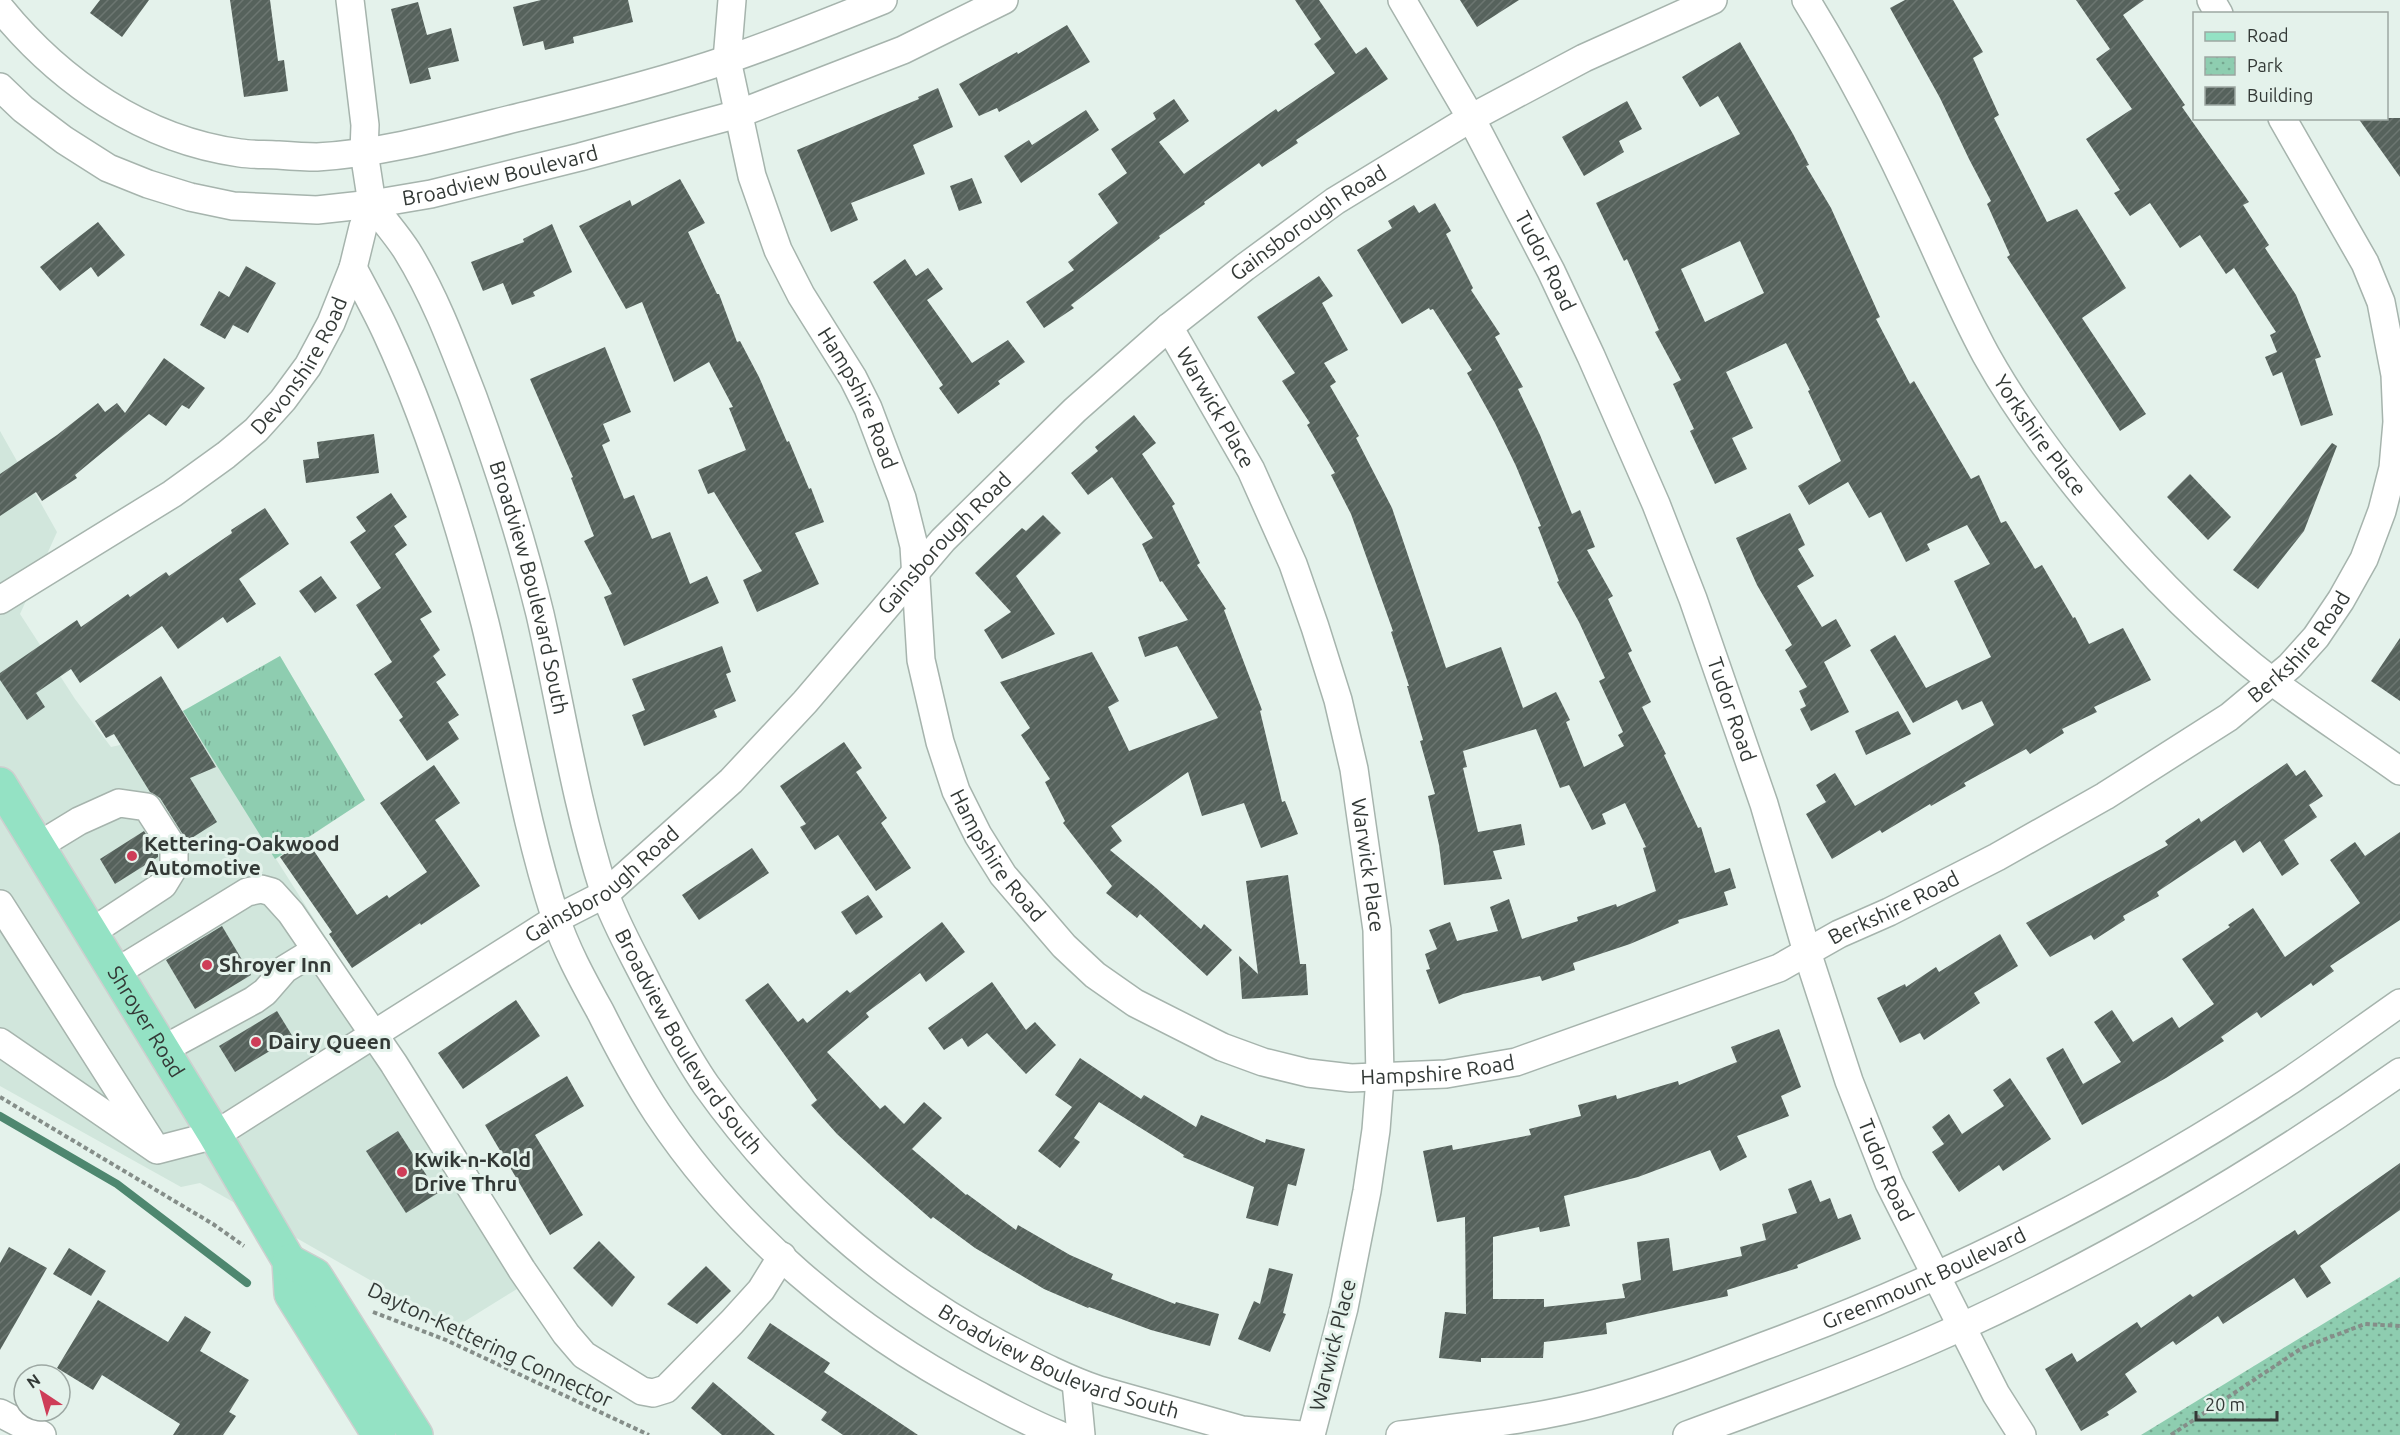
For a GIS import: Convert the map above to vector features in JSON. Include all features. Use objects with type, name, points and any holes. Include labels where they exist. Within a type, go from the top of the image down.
[{"type":"main road","name":"Shroyer Road","points":[[4,802],[38,846],[215,1135],[289,1261],[291,1294],[379,1435]]},
{"type":"main road","points":[[289,1261],[315,1275],[416,1435]]},
{"type":"street","name":"Devonshire Road","points":[[0,600],[172,494],[256,430],[283,400],[308,366],[331,322],[353,268],[363,227],[372,204],[364,152],[365,124],[350,0]]},
{"type":"street","name":"Hampshire Road","points":[[732,0],[727,60],[752,176],[778,250],[801,295],[853,378],[882,440],[902,498],[914,546],[921,660],[939,742],[956,790],[978,835],[1003,875],[1064,946],[1095,975],[1135,1003],[1222,1047],[1263,1062],[1308,1073],[1351,1078],[1380,1078],[1446,1074],[1516,1062],[1722,990],[1779,968],[1807,952]]},
{"type":"street","points":[[0,8],[19,31],[58,68],[95,96],[133,120],[166,134],[240,153],[315,157],[364,152],[420,142],[567,106],[727,60],[883,0]]},
{"type":"street","name":"Broadview Boulevard","points":[[0,87],[23,109],[64,140],[108,168],[148,184],[190,197],[233,206],[317,210],[431,194],[738,114],[903,50],[1004,0]]},
{"type":"street","name":"Tudor Road","points":[[1402,0],[1471,118],[1551,271],[1656,504],[1693,598],[1764,804],[1807,952],[1849,1081],[1889,1184],[1996,1394],[2022,1435]]},
{"type":"street","name":"Gainsborough Road","points":[[157,1150],[215,1135],[556,920],[605,894],[731,781],[805,702],[943,540],[1075,410],[1168,327],[1245,267],[1335,201],[1471,118],[1584,58],[1713,0]]},
{"type":"street","name":"Yorkshire Place","points":[[1806,0],[1854,83],[1987,356],[2028,422],[2085,497],[2168,592],[2272,681],[2400,771]]},
{"type":"street","name":"Berkshire Road","points":[[1807,952],[1997,857],[2105,796],[2229,717],[2290,666],[2316,637],[2364,559],[2382,511],[2393,468],[2397,423],[2394,375],[2381,302],[2366,263],[2283,120]]},
{"type":"street","name":"Broadview Boulevard South","points":[[372,204],[407,250],[435,305],[492,450],[539,611],[582,810],[605,894],[672,1031],[705,1083],[774,1170],[843,1238],[925,1300],[966,1326],[1076,1382],[1242,1430],[1302,1435]]},
{"type":"street","points":[[353,268],[385,329],[409,384],[458,525],[485,625],[528,824],[556,920],[624,1059],[659,1115],[733,1208],[782,1256],[853,1317],[902,1351],[938,1374],[1060,1435]]},
{"type":"street","name":"Warwick Place","points":[[1168,327],[1256,480],[1293,564],[1338,699],[1354,769],[1377,930],[1380,1078],[1376,1130],[1367,1191],[1344,1308],[1311,1435]]},
{"type":"street","points":[[38,846],[79,821],[119,804],[147,807],[174,849],[174,867],[163,885],[90,933]]},
{"type":"street","points":[[115,973],[247,892],[261,889],[272,892],[282,902],[375,1035],[522,1270],[566,1334],[584,1355],[642,1391],[652,1393],[666,1389],[761,1290],[782,1256]]},
{"type":"street","points":[[0,904],[157,1150]]},
{"type":"street","points":[[162,1050],[254,1000],[265,992],[285,969],[316,950]]},
{"type":"street","name":"Greenmount Boulevard","points":[[1400,1435],[1528,1418],[1596,1403],[1654,1386],[1808,1330],[1937,1276],[2032,1230],[2172,1154],[2292,1079],[2400,1003]]},
{"type":"street","points":[[0,1042],[157,1150]]},
{"type":"street","points":[[1687,1435],[1829,1382],[1961,1327],[2058,1279],[2200,1202],[2323,1126],[2400,1072]]},
{"type":"street","points":[[1076,1382],[1081,1435]]},
{"type":"street","points":[[0,1413],[42,1435]]},
{"type":"path","points":[[0,1097],[213,1224],[248,1248]]},
{"type":"path","name":"Dayton-Kettering Connector","points":[[369,1311],[446,1340],[649,1435]]},
{"type":"path","points":[[2171,1435],[2302,1348],[2365,1324],[2400,1326]]},
{"type":"shaded area","points":[[0,431],[57,532],[20,614],[75,699],[111,747],[120,745],[280,656],[365,800],[276,859],[361,993],[517,1289],[454,1328],[200,1183],[181,1187],[0,1086]]},
{"type":"green space","points":[[280,656],[365,800],[275,859],[183,711]]},
{"type":"green space","points":[[2400,1277],[2400,1435],[2141,1435]]},
{"type":"building","points":[[100,0],[149,0],[122,37],[90,13]]},
{"type":"building","points":[[230,0],[270,0],[278,61],[284,60],[288,91],[244,97]]},
{"type":"building","points":[[541,0],[628,0],[633,22],[573,37],[574,43],[545,50],[543,41],[523,46],[513,7]]},
{"type":"building","points":[[1295,0],[1319,0],[1356,54],[1366,47],[1388,79],[1296,140],[1298,143],[1262,167],[1259,163],[1204,202],[1205,204],[1159,236],[1160,238],[1071,305],[1074,308],[1044,328],[1026,302],[1074,270],[1068,262],[1118,223],[1098,194],[1127,173],[1111,149],[1156,119],[1153,113],[1174,99],[1189,121],[1159,142],[1184,174],[1276,109],[1278,112],[1335,73],[1314,44],[1321,39]]},
{"type":"building","points":[[1460,0],[1519,0],[1477,27]]},
{"type":"building","points":[[1905,0],[1953,0],[1983,52],[1973,58],[1999,115],[1994,118],[2047,222],[2077,209],[2126,288],[2082,318],[2146,414],[2120,431],[2007,257],[2010,255],[1987,204],[1991,201],[1940,98],[1890,8]]},
{"type":"building","points":[[2076,0],[2144,0],[2123,15],[2185,105],[2182,107],[2249,202],[2243,205],[2269,245],[2265,248],[2296,295],[2321,357],[2315,359],[2333,415],[2301,426],[2282,372],[2273,376],[2265,357],[2277,352],[2270,335],[2276,332],[2234,268],[2226,274],[2200,235],[2180,248],[2150,203],[2130,216],[2114,193],[2120,190],[2086,139],[2132,109],[2096,59],[2110,49]]},
{"type":"building","points":[[418,2],[427,35],[451,28],[459,61],[428,68],[431,79],[410,84],[391,9]]},
{"type":"building","points":[[1067,25],[1090,62],[999,112],[997,108],[979,116],[959,84],[1017,52],[1018,54]]},
{"type":"building","points":[[1740,42],[1793,134],[1809,165],[1806,166],[1831,208],[1880,317],[1876,319],[1910,384],[1914,381],[1971,479],[1979,475],[2001,523],[2006,521],[2035,569],[2042,565],[2089,644],[2123,628],[2151,680],[2094,707],[2097,712],[2062,729],[2064,733],[2030,754],[2026,749],[1964,783],[1966,786],[1931,806],[1930,804],[1882,833],[1880,830],[1832,859],[1806,814],[1826,802],[1816,785],[1835,773],[1855,806],[1994,725],[1982,701],[1962,710],[1957,700],[1913,723],[1870,650],[1895,635],[1926,688],[1991,657],[1954,581],[1990,564],[1967,525],[1927,544],[1930,550],[1906,562],[1881,512],[1869,518],[1848,482],[1809,505],[1798,486],[1841,461],[1808,391],[1810,390],[1786,343],[1726,372],[1753,428],[1732,438],[1747,469],[1715,484],[1690,431],[1694,429],[1673,384],[1681,380],[1655,332],[1659,330],[1627,259],[1624,261],[1596,203],[1740,134],[1718,96],[1700,107],[1682,77]],"holes":[[[1740,241],[1764,293],[1705,322],[1681,269]]]},
{"type":"building","points":[[938,88],[953,127],[913,145],[925,174],[851,203],[858,220],[831,232],[797,150],[919,99],[918,97]]},
{"type":"building","points":[[1627,101],[1642,129],[1619,141],[1624,152],[1584,176],[1562,137]]},
{"type":"building","points":[[1086,110],[1099,130],[1021,183],[1004,156],[1029,140],[1032,145]]},
{"type":"building","points":[[2400,118],[2400,177],[2359,120]]},
{"type":"building","points":[[972,178],[982,203],[959,211],[950,186]]},
{"type":"building","points":[[680,179],[705,223],[688,232],[719,294],[737,342],[740,341],[759,377],[809,489],[811,488],[824,522],[795,533],[819,584],[757,612],[743,580],[762,571],[714,492],[708,494],[698,470],[746,450],[729,408],[733,407],[709,362],[674,382],[642,302],[626,309],[579,226],[630,200],[632,206]]},
{"type":"building","points":[[1435,203],[1451,231],[1446,234],[1473,288],[1471,290],[1500,334],[1495,337],[1523,387],[1518,389],[1540,435],[1572,514],[1580,510],[1595,547],[1587,550],[1613,596],[1608,599],[1632,651],[1628,653],[1651,702],[1642,707],[1666,754],[1664,755],[1698,828],[1701,827],[1715,873],[1730,868],[1736,888],[1724,892],[1728,905],[1678,920],[1679,923],[1630,944],[1573,963],[1575,970],[1542,981],[1540,976],[1463,994],[1439,1004],[1426,970],[1430,969],[1425,954],[1437,949],[1429,930],[1450,922],[1457,941],[1498,931],[1490,907],[1509,899],[1522,939],[1578,921],[1577,917],[1616,904],[1617,907],[1656,891],[1643,848],[1646,847],[1625,803],[1602,814],[1606,824],[1592,830],[1569,785],[1560,788],[1536,729],[1463,751],[1467,767],[1463,768],[1478,832],[1521,824],[1525,845],[1493,851],[1502,879],[1444,885],[1439,845],[1428,796],[1435,794],[1420,741],[1423,740],[1407,686],[1409,686],[1391,632],[1393,631],[1351,514],[1331,475],[1335,473],[1307,425],[1310,423],[1282,381],[1295,373],[1257,317],[1319,276],[1333,296],[1322,303],[1348,350],[1324,363],[1336,382],[1330,386],[1359,436],[1356,438],[1392,508],[1446,668],[1501,647],[1523,708],[1556,692],[1570,720],[1566,722],[1584,767],[1624,746],[1618,735],[1623,732],[1599,681],[1605,678],[1557,582],[1559,581],[1538,527],[1541,526],[1516,466],[1467,373],[1472,370],[1433,309],[1429,308],[1402,324],[1357,250],[1392,228],[1388,221],[1414,205],[1419,213]]},
{"type":"building","points":[[98,222],[125,255],[98,277],[91,267],[60,291],[40,267]]},
{"type":"building","points":[[552,224],[572,272],[533,292],[535,296],[512,305],[503,283],[483,291],[471,262],[524,242],[523,239]]},
{"type":"building","points":[[905,259],[916,276],[928,268],[943,289],[927,300],[972,363],[1008,340],[1025,362],[998,381],[1000,384],[958,414],[939,388],[943,385],[873,282]]},
{"type":"building","points":[[246,266],[276,283],[248,333],[233,325],[225,339],[200,325],[219,291],[229,297]]},
{"type":"building","points":[[605,347],[631,412],[603,424],[610,441],[602,445],[624,499],[634,495],[652,539],[670,532],[690,584],[707,576],[719,603],[624,646],[604,597],[612,594],[584,541],[594,536],[571,478],[573,477],[530,379]]},
{"type":"building","points":[[164,358],[205,388],[189,409],[182,405],[166,426],[149,414],[75,475],[77,478],[42,501],[36,492],[0,516],[0,474],[57,435],[98,403],[105,412],[117,403],[125,413]]},
{"type":"building","points":[[1134,415],[1156,443],[1142,454],[1175,504],[1172,506],[1200,563],[1197,565],[1226,609],[1224,610],[1262,710],[1260,711],[1282,802],[1285,801],[1298,834],[1261,848],[1244,803],[1202,816],[1188,772],[1111,826],[1122,841],[1110,850],[1201,929],[1204,924],[1232,950],[1207,976],[1140,914],[1137,918],[1106,893],[1112,886],[1063,823],[1065,821],[1045,782],[1050,779],[1021,735],[1030,728],[1000,682],[1092,652],[1119,701],[1108,707],[1129,751],[1218,718],[1177,646],[1145,657],[1138,637],[1188,620],[1162,581],[1160,582],[1142,544],[1153,538],[1112,477],[1088,495],[1071,473],[1098,451],[1095,447]]},
{"type":"building","points":[[374,434],[379,473],[306,483],[303,460],[319,458],[317,442]]},
{"type":"building","points":[[2332,443],[2337,446],[2304,531],[2258,589],[2233,570]]},
{"type":"building","points":[[2190,474],[2231,517],[2208,540],[2167,497]]},
{"type":"building","points":[[391,493],[407,517],[394,526],[407,545],[395,554],[432,612],[420,619],[440,650],[433,656],[446,675],[436,682],[459,715],[448,722],[459,739],[427,761],[399,720],[403,717],[374,674],[392,662],[356,605],[381,588],[350,542],[366,531],[356,517]]},
{"type":"building","points":[[265,508],[289,544],[239,579],[256,604],[227,623],[223,617],[178,649],[162,626],[80,683],[71,669],[36,693],[45,707],[27,720],[0,680],[0,673],[77,620],[81,627],[128,594],[130,597],[166,572],[169,576]]},
{"type":"building","points":[[1790,513],[1805,545],[1798,549],[1814,576],[1797,586],[1822,627],[1836,619],[1851,646],[1824,662],[1849,712],[1811,731],[1800,709],[1806,706],[1799,691],[1807,687],[1785,650],[1792,645],[1757,585],[1736,538]]},
{"type":"building","points":[[1043,515],[1061,533],[1016,576],[1055,634],[1002,659],[984,630],[1011,612],[975,573],[1022,528],[1026,531]]},
{"type":"building","points":[[321,576],[337,598],[315,613],[299,591]]},
{"type":"building","points":[[2400,638],[2400,701],[2371,681]]},
{"type":"building","points":[[722,646],[731,672],[726,674],[736,701],[714,710],[717,717],[644,746],[632,715],[645,710],[632,679]]},
{"type":"building","points":[[161,676],[216,767],[190,778],[217,822],[187,841],[160,798],[150,792],[114,734],[106,738],[95,721]]},
{"type":"building","points":[[1898,711],[1911,734],[1866,755],[1855,731]]},
{"type":"building","points":[[844,742],[862,768],[856,772],[887,818],[881,823],[911,868],[876,891],[838,835],[815,850],[800,827],[806,824],[780,786]]},
{"type":"building","points":[[2287,763],[2296,776],[2305,770],[2323,796],[2309,805],[2317,817],[2284,840],[2299,864],[2282,876],[2260,841],[2243,853],[2235,840],[2157,892],[2159,896],[2123,916],[2125,920],[2094,940],[2091,935],[2050,957],[2026,923],[2168,845],[2165,841],[2199,818],[2201,822]]},
{"type":"building","points":[[434,765],[460,803],[435,820],[480,886],[352,968],[329,934],[332,932],[280,857],[306,839],[357,915],[387,895],[389,898],[427,872],[380,803]]},
{"type":"building","name":"Kettering-Oakwood Automotive","points":[[144,831],[158,857],[115,884],[100,859]]},
{"type":"building","points":[[2400,832],[2400,920],[2330,966],[2334,971],[2313,986],[2311,983],[2261,1018],[2257,1012],[2221,1037],[2224,1041],[2166,1078],[2082,1125],[2046,1058],[2063,1048],[2083,1084],[2121,1062],[2094,1022],[2112,1010],[2133,1042],[2172,1017],[2179,1028],[2214,1004],[2182,959],[2230,927],[2228,925],[2253,908],[2285,957],[2360,903],[2330,860],[2355,842],[2365,856]]},
{"type":"building","points":[[752,848],[769,873],[699,920],[682,895]]},
{"type":"building","points":[[1288,875],[1300,964],[1306,964],[1308,995],[1242,999],[1239,956],[1258,974],[1246,881]]},
{"type":"building","points":[[868,895],[883,917],[856,935],[841,912]]},
{"type":"building","points":[[942,922],[965,952],[926,982],[920,973],[866,1013],[869,1017],[827,1052],[880,1109],[885,1105],[904,1124],[924,1102],[942,1118],[912,1149],[966,1195],[1016,1230],[1018,1225],[1070,1255],[1113,1274],[1111,1279],[1175,1304],[1176,1302],[1219,1314],[1210,1346],[1151,1330],[1088,1308],[1044,1289],[975,1248],[933,1217],[931,1219],[837,1134],[811,1105],[817,1100],[745,1000],[768,983],[798,1022],[803,1018],[807,1023],[847,990],[850,993]]},
{"type":"building","name":"Shroyer Inn","points":[[222,926],[251,975],[195,1009],[166,960]]},
{"type":"building","points":[[2000,934],[2018,966],[1974,993],[1980,1003],[1924,1040],[1920,1033],[1900,1043],[1877,998],[1905,984],[1906,987],[1936,967],[1939,972]]},
{"type":"building","points":[[992,982],[1026,1030],[1035,1022],[1056,1045],[1026,1074],[987,1033],[968,1047],[962,1038],[944,1050],[928,1028]]},
{"type":"building","points":[[516,1000],[540,1036],[463,1089],[438,1053]]},
{"type":"building","name":"Dairy Queen","points":[[277,1011],[293,1037],[235,1072],[219,1046]]},
{"type":"building","points":[[1779,1029],[1801,1087],[1781,1096],[1789,1116],[1737,1136],[1747,1157],[1720,1171],[1710,1150],[1638,1177],[1564,1196],[1570,1226],[1540,1232],[1539,1227],[1493,1237],[1493,1299],[1544,1299],[1544,1307],[1625,1298],[1622,1284],[1641,1280],[1637,1242],[1669,1238],[1673,1271],[1742,1256],[1740,1247],[1766,1240],[1762,1224],[1797,1213],[1788,1189],[1811,1180],[1820,1202],[1830,1198],[1838,1219],[1851,1214],[1861,1239],[1797,1265],[1798,1268],[1727,1290],[1728,1296],[1606,1323],[1607,1334],[1544,1342],[1543,1358],[1481,1358],[1481,1362],[1439,1358],[1445,1312],[1466,1314],[1465,1217],[1437,1222],[1423,1151],[1452,1145],[1453,1150],[1531,1135],[1529,1129],[1581,1116],[1578,1105],[1616,1095],[1617,1099],[1678,1081],[1679,1085],[1737,1062],[1731,1047]]},
{"type":"building","points":[[1080,1058],[1141,1099],[1144,1095],[1196,1127],[1201,1115],[1265,1143],[1266,1139],[1305,1149],[1296,1186],[1288,1184],[1278,1226],[1246,1218],[1254,1187],[1183,1157],[1184,1155],[1099,1102],[1074,1138],[1080,1142],[1060,1168],[1038,1151],[1072,1107],[1055,1095]]},
{"type":"building","points":[[567,1076],[584,1106],[535,1135],[583,1215],[550,1235],[485,1125]]},
{"type":"building","points":[[2010,1078],[2051,1139],[2003,1171],[1999,1165],[1959,1192],[1932,1152],[1944,1144],[1932,1127],[1949,1114],[1962,1134],[2004,1106],[1993,1090]]},
{"type":"building","name":"Kwik-n-Kold Drive Thru","points":[[398,1131],[438,1193],[406,1213],[366,1151]]},
{"type":"building","points":[[2400,1163],[2400,1210],[2320,1266],[2331,1283],[2307,1298],[2294,1278],[2223,1324],[2218,1316],[2176,1345],[2173,1341],[2125,1374],[2137,1392],[2107,1412],[2109,1415],[2081,1431],[2045,1369],[2072,1353],[2077,1362],[2137,1322],[2141,1328],[2190,1294],[2193,1297],[2295,1230],[2298,1235]]},
{"type":"building","points":[[599,1241],[635,1277],[612,1307],[573,1268]]},
{"type":"building","points":[[9,1247],[47,1268],[0,1350],[0,1263]]},
{"type":"building","points":[[69,1248],[106,1271],[91,1296],[53,1274]]},
{"type":"building","points":[[706,1266],[731,1291],[697,1324],[667,1304]]},
{"type":"building","points":[[1269,1268],[1293,1274],[1283,1313],[1286,1314],[1270,1352],[1238,1339],[1254,1301],[1260,1304]]},
{"type":"building","points":[[98,1300],[168,1342],[185,1316],[211,1332],[200,1351],[249,1380],[229,1412],[236,1416],[223,1435],[173,1435],[180,1424],[102,1375],[93,1390],[72,1377],[72,1363],[60,1363]]},
{"type":"building","points":[[770,1323],[830,1363],[824,1372],[918,1435],[843,1435],[821,1420],[827,1412],[747,1358]]},
{"type":"building","points":[[713,1382],[775,1435],[722,1435],[691,1408]]},
{"type":"waterway","points":[[0,1116],[117,1184],[247,1283]]},
{"type":"place","name":"Kettering-Oakwood Automotive","points":[[132,856]]},
{"type":"place","name":"Shroyer Inn","points":[[207,965]]},
{"type":"place","name":"Dairy Queen","points":[[256,1042]]},
{"type":"place","name":"Kwik-n-Kold Drive Thru","points":[[402,1172]]}]
